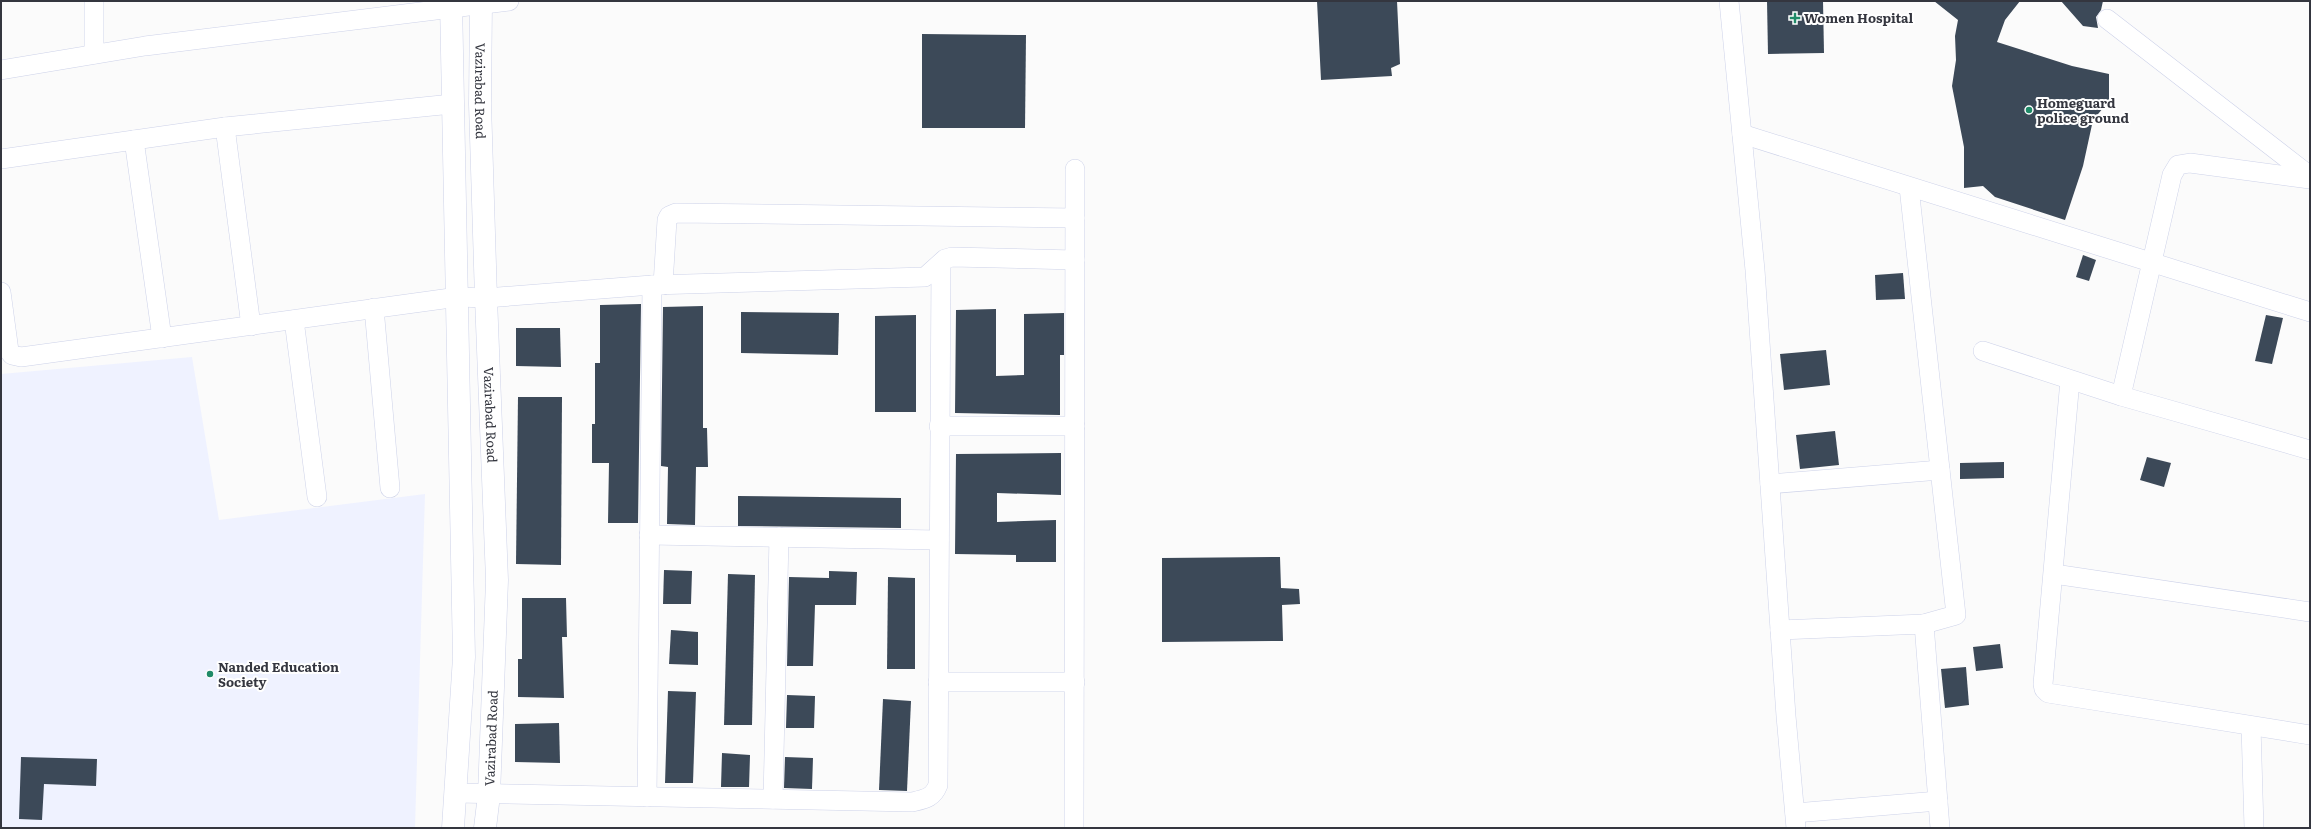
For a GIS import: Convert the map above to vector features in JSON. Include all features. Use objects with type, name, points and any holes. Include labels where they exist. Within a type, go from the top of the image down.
[{"type":"main road","name":"Vazirabad Road","points":[[481,3],[480,104],[497,580],[489,796],[486,828]]},
{"type":"main road","points":[[451,4],[464,657],[453,828]]},
{"type":"street","points":[[94,1],[94,54]]},
{"type":"street","points":[[1,70],[145,46],[451,4],[509,1]]},
{"type":"street","points":[[1729,1],[1755,270],[1780,630],[1796,821],[1938,801]]},
{"type":"street","points":[[2107,19],[2310,177]]},
{"type":"street","points":[[1,159],[225,128],[452,104]]},
{"type":"street","points":[[225,128],[251,326]]},
{"type":"street","points":[[1742,134],[2152,264],[2310,312]]},
{"type":"street","points":[[134,140],[162,338]]},
{"type":"street","points":[[2121,396],[2172,175],[2178,165],[2190,164],[2310,177]]},
{"type":"street","points":[[1074,828],[1075,168]]},
{"type":"street","points":[[1780,630],[1924,624],[1956,615],[1909,187]]},
{"type":"street","points":[[647,796],[649,535],[658,285],[667,220],[669,216],[676,213],[1075,218]]},
{"type":"street","points":[[1,292],[9,351],[16,357],[458,297],[486,298],[658,285],[925,277],[945,259],[952,257],[1075,260]]},
{"type":"street","points":[[456,793],[489,796],[647,796],[912,802],[926,799],[934,794],[938,785],[941,264]]},
{"type":"street","points":[[374,308],[390,488]]},
{"type":"street","points":[[294,320],[317,497]]},
{"type":"street","points":[[1983,351],[2121,396],[2310,450]]},
{"type":"street","points":[[2070,380],[2054,574],[2043,684],[2044,689],[2048,693],[2251,726],[2310,734]]},
{"type":"street","points":[[939,426],[1075,426]]},
{"type":"street","points":[[1770,484],[1940,470]]},
{"type":"street","points":[[649,535],[939,540]]},
{"type":"street","points":[[773,799],[779,537]]},
{"type":"street","points":[[2054,574],[2310,612]]},
{"type":"street","points":[[1924,624],[1940,828]]},
{"type":"street","points":[[938,682],[1075,682]]},
{"type":"street","points":[[2251,726],[2254,828]]},
{"type":"shaded area","name":"Nanded Education Society","points":[[192,357],[219,520],[425,494],[415,828],[1,828],[1,374]]},
{"type":"building","points":[[1317,1],[1397,1],[1400,64],[1391,68],[1392,76],[1321,80]]},
{"type":"building","points":[[1767,1],[1823,1],[1824,53],[1768,54]]},
{"type":"building","name":"Homeguard police ground","points":[[1934,1],[2020,1],[2005,20],[1997,42],[2072,66],[2109,74],[2109,101],[2093,120],[2083,166],[2065,220],[1995,197],[1983,186],[1964,188],[1964,147],[1952,86],[1956,60],[1955,36],[1958,20]]},
{"type":"building","points":[[2061,1],[2103,1],[2101,10],[2096,17],[2098,28],[2083,26]]},
{"type":"building","points":[[922,34],[1026,35],[1025,128],[922,128]]},
{"type":"building","points":[[2083,255],[2096,260],[2089,281],[2076,277]]},
{"type":"building","points":[[1903,273],[1905,299],[1876,300],[1875,275]]},
{"type":"building","points":[[641,304],[638,523],[608,523],[609,463],[592,463],[592,424],[595,424],[595,363],[600,363],[600,305]]},
{"type":"building","points":[[703,306],[703,428],[707,428],[708,467],[696,467],[695,525],[667,524],[668,467],[661,466],[663,307]]},
{"type":"building","points":[[996,309],[996,376],[1024,375],[1024,314],[1064,313],[1064,355],[1060,355],[1060,415],[955,413],[956,310]]},
{"type":"building","points":[[741,312],[839,313],[838,355],[741,353]]},
{"type":"building","points":[[916,315],[916,412],[875,412],[875,316]]},
{"type":"building","points":[[2266,315],[2283,318],[2272,364],[2255,361]]},
{"type":"building","points":[[516,328],[560,328],[561,367],[516,366]]},
{"type":"building","points":[[1826,350],[1830,385],[1784,390],[1780,354]]},
{"type":"building","points":[[518,397],[562,397],[561,565],[516,564]]},
{"type":"building","points":[[1835,431],[1839,465],[1800,469],[1796,435]]},
{"type":"building","points":[[1061,453],[1061,495],[997,493],[997,522],[1056,520],[1056,562],[1016,562],[1016,555],[955,554],[956,454]]},
{"type":"building","points":[[2147,457],[2171,463],[2164,487],[2140,480]]},
{"type":"building","points":[[2004,462],[2004,478],[1960,479],[1960,463]]},
{"type":"building","points":[[738,496],[901,498],[901,528],[738,526]]},
{"type":"building","points":[[1280,557],[1281,588],[1299,589],[1300,604],[1282,605],[1283,641],[1162,642],[1162,558]]},
{"type":"building","points":[[664,570],[692,571],[691,604],[663,604]]},
{"type":"building","points":[[829,571],[857,572],[856,605],[815,605],[813,666],[787,666],[789,577],[829,578]]},
{"type":"building","points":[[728,574],[755,575],[752,725],[724,725]]},
{"type":"building","points":[[888,577],[915,578],[915,669],[887,669]]},
{"type":"building","points":[[522,598],[566,598],[567,637],[562,637],[564,698],[518,697],[518,659],[522,659]]},
{"type":"building","points":[[671,630],[698,632],[698,665],[669,664]]},
{"type":"building","points":[[2000,644],[2003,668],[1976,671],[1973,647]]},
{"type":"building","points":[[1966,667],[1969,705],[1945,708],[1941,669]]},
{"type":"building","points":[[668,691],[696,692],[693,783],[665,783]]},
{"type":"building","points":[[787,695],[815,696],[814,728],[786,728]]},
{"type":"building","points":[[883,699],[911,701],[907,791],[879,790]]},
{"type":"building","points":[[559,723],[560,763],[515,762],[515,724]]},
{"type":"building","points":[[722,753],[750,755],[749,787],[721,787]]},
{"type":"building","points":[[21,757],[97,759],[96,786],[44,784],[42,820],[19,819]]},
{"type":"building","points":[[785,757],[813,758],[812,789],[784,788]]},
{"type":"place","name":"Women Hospital","points":[[1795,18]]},
{"type":"place","name":"Homeguard police ground","points":[[2029,110]]},
{"type":"place","name":"Nanded Education Society","points":[[210,674]]}]
